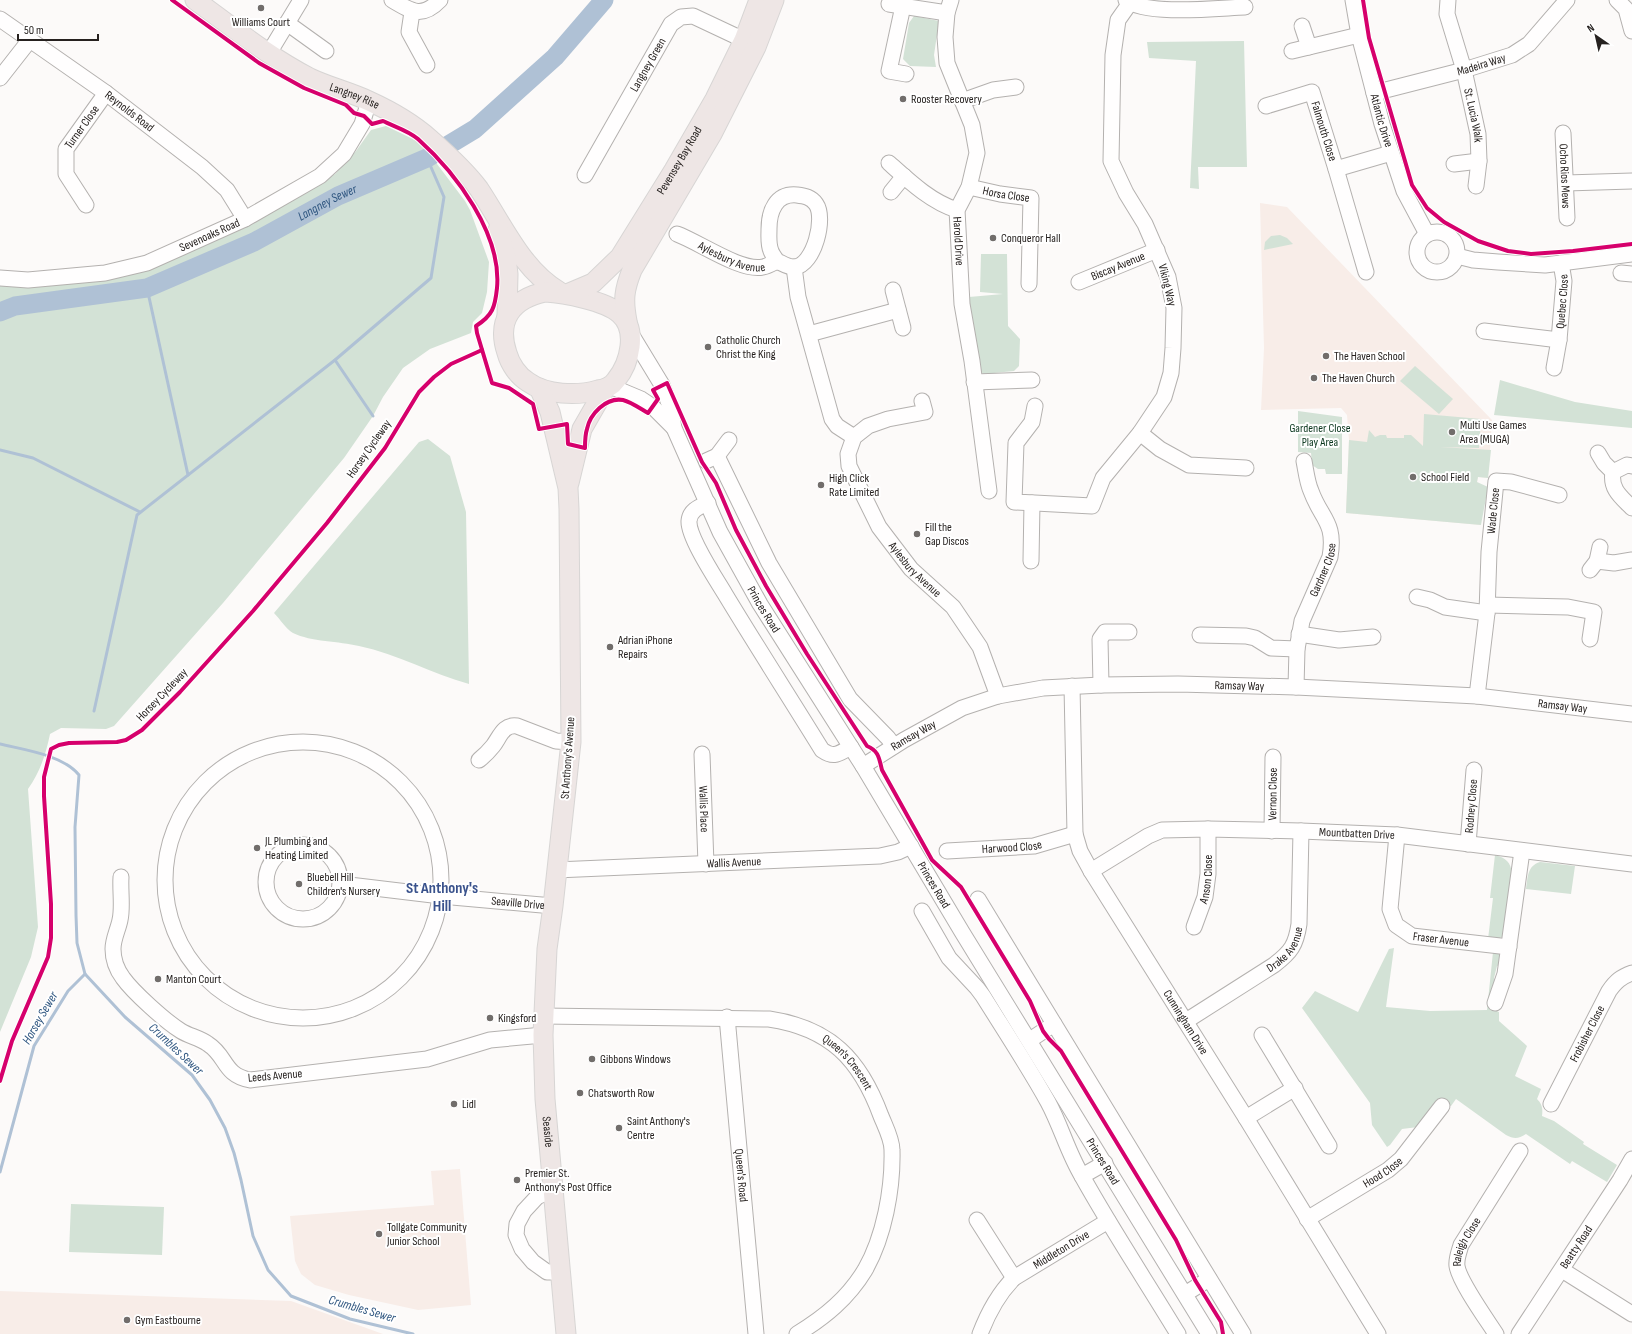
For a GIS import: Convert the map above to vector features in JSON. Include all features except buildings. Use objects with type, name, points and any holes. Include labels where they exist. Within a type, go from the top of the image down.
[{"type":"main road","name":"Langney Rise","points":[[195,0],[269,54],[310,78],[369,101],[401,117],[430,139],[446,153],[478,188],[536,275],[546,284],[563,293]]},
{"type":"main road","name":"Pevensey Bay Road","points":[[563,293],[593,283],[620,257],[715,99],[744,40],[759,0]]},
{"type":"main road","name":"Pevensey Bay Road","points":[[629,328],[624,304],[626,287],[632,270],[712,134],[756,47],[774,0]]},
{"type":"main road","name":"Langney Rise","points":[[494,214],[507,266],[507,316]]},
{"type":"main road","points":[[545,292],[563,293],[610,307],[619,313],[629,328],[628,353],[623,369],[616,381],[608,387],[586,394],[572,394],[539,388],[527,382],[517,373],[508,359],[504,344],[503,325],[507,316],[515,306],[532,294],[545,292]]},
{"type":"main road","name":"St Anthony's Avenue","points":[[568,488],[582,430],[608,387]]},
{"type":"main road","name":"St Anthony's Avenue","points":[[539,388],[550,412],[568,488],[571,742],[547,949],[543,1026]]},
{"type":"main road","name":"Seaside","points":[[543,1026],[545,1100],[566,1334]]},
{"type":"street","points":[[269,54],[301,0]]},
{"type":"street","points":[[392,0],[412,12],[426,12],[440,0]]},
{"type":"street","name":"Atlantic Drive","points":[[1353,0],[1359,35],[1391,153],[1404,191],[1428,234]]},
{"type":"street","name":"St. Lucia Walk","points":[[1448,0],[1448,14],[1464,70],[1478,134],[1479,161],[1476,186]]},
{"type":"street","name":"Madeira Way","points":[[1374,93],[1464,70],[1512,55],[1529,44],[1567,0]]},
{"type":"street","points":[[1617,0],[1626,9],[1632,32]]},
{"type":"street","points":[[1128,2],[1148,9],[1246,7]]},
{"type":"street","name":"Viking Way","points":[[1035,406],[1032,422],[1016,443],[1014,502],[1092,506],[1103,478],[1140,433],[1164,397],[1170,374],[1173,348],[1174,308],[1168,276],[1145,224],[1126,192],[1112,161],[1114,55],[1118,20],[1128,2]]},
{"type":"street","points":[[906,74],[889,71],[896,5],[949,6]]},
{"type":"street","name":"Harold Drive","points":[[949,6],[944,37],[947,63],[972,125],[977,153],[970,187],[957,210],[962,304],[972,361],[989,491]]},
{"type":"street","points":[[412,12],[409,32],[427,65]]},
{"type":"street","name":"Langney Green","points":[[585,174],[671,24],[680,17],[693,16],[744,40]]},
{"type":"street","name":"Reynolds Road","points":[[0,19],[106,93],[202,167],[227,190],[245,219]]},
{"type":"street","points":[[287,23],[326,51]]},
{"type":"street","points":[[1302,26],[1309,47]]},
{"type":"street","points":[[1292,51],[1359,35]]},
{"type":"street","points":[[0,78],[30,41]]},
{"type":"street","points":[[962,101],[993,90],[1016,87]]},
{"type":"street","name":"Falmouth Close","points":[[1266,106],[1312,92],[1366,272]]},
{"type":"street","name":"Turner Close","points":[[86,205],[66,174],[66,149],[106,93]]},
{"type":"street","name":"Sevenoaks Road","points":[[0,278],[28,280],[105,273],[147,263],[245,219],[320,176],[344,154],[362,124],[369,101]]},
{"type":"street","name":"Ocho Rios Mews","points":[[1563,133],[1568,218]]},
{"type":"street","name":"Falmouth Close","points":[[1336,169],[1391,153]]},
{"type":"street","name":"St. Lucia Walk","points":[[1454,164],[1479,161]]},
{"type":"street","points":[[889,163],[935,201],[957,210]]},
{"type":"street","points":[[891,192],[904,176]]},
{"type":"street","points":[[1566,183],[1632,181]]},
{"type":"street","name":"Horsa Close","points":[[970,187],[1000,194],[1031,198],[1029,284]]},
{"type":"street","name":"Aylesbury Avenue","points":[[793,194],[810,198],[816,204],[820,223],[812,252],[803,264],[794,267],[778,261],[771,251],[768,238],[769,217],[774,206],[780,198],[793,194]]},
{"type":"street","name":"Aylesbury Avenue","points":[[687,232],[723,256],[752,267],[763,267],[778,261]]},
{"type":"street","points":[[1440,232],[1452,238],[1457,249],[1457,256],[1450,267],[1444,270],[1432,271],[1421,263],[1417,250],[1419,244],[1428,234],[1440,232]]},
{"type":"street","name":"Biscay Avenue","points":[[1079,282],[1157,250]]},
{"type":"street","points":[[1457,256],[1473,260],[1545,265],[1632,254]]},
{"type":"street","name":"Quebec Close","points":[[1554,368],[1559,340],[1564,281],[1560,263]]},
{"type":"street","points":[[794,267],[798,297],[832,419],[836,426],[854,437],[868,426],[888,419],[925,412],[922,400]]},
{"type":"street","points":[[893,290],[903,328]]},
{"type":"street","points":[[809,334],[898,310]]},
{"type":"street","name":"Princes Road","points":[[629,328],[662,385],[670,406],[674,428],[720,532],[760,604],[863,766],[962,932],[1105,1162],[1209,1334]]},
{"type":"street","name":"Quebec Close","points":[[1484,331],[1559,340]]},
{"type":"street","points":[[974,382],[1032,380]]},
{"type":"street","name":"Princes Road","points":[[608,387],[641,399],[652,407],[674,428]]},
{"type":"street","points":[[1140,433],[1160,449],[1189,465],[1246,468]]},
{"type":"street","name":"Aylesbury Avenue","points":[[854,437],[848,454],[849,466],[879,527],[911,569],[952,607],[980,647],[998,696]]},
{"type":"street","points":[[729,440],[712,459],[746,517],[772,583],[850,699],[894,746]]},
{"type":"street","points":[[1598,453],[1604,463],[1614,472]]},
{"type":"street","name":"Gardner Close","points":[[1296,687],[1298,642],[1302,621],[1330,557],[1331,548],[1330,530],[1326,519],[1310,489],[1304,461]]},
{"type":"street","points":[[1614,472],[1627,466],[1632,466]]},
{"type":"street","points":[[1614,472],[1612,481],[1615,488],[1632,508]]},
{"type":"street","name":"Wade Close","points":[[1477,696],[1488,609],[1489,552],[1496,481],[1511,482],[1559,495]]},
{"type":"street","points":[[708,503],[695,510],[690,515],[689,523],[701,554],[757,635],[822,750],[829,755],[835,755],[851,747]]},
{"type":"street","points":[[1030,562],[1032,503]]},
{"type":"street","points":[[1595,559],[1614,563],[1632,560]]},
{"type":"street","points":[[1416,597],[1430,600],[1445,607],[1458,610],[1594,606],[1590,638]]},
{"type":"street","points":[[1101,685],[1101,636],[1105,632],[1129,632]]},
{"type":"street","points":[[1200,635],[1246,636],[1255,638],[1271,648],[1298,642],[1373,637]]},
{"type":"street","name":"Ramsay Way","points":[[863,766],[894,746],[962,708],[998,696],[1043,688],[1072,686],[1178,684],[1296,687],[1477,696],[1632,714]]},
{"type":"street","name":"Cunningham Drive","points":[[1072,686],[1075,834],[1080,851],[1378,1334]]},
{"type":"street","points":[[479,760],[493,747],[502,731],[510,726],[517,726],[556,741],[571,742]]},
{"type":"street","points":[[293,743],[318,743],[344,748],[367,758],[388,772],[407,789],[422,810],[433,833],[440,858],[441,896],[436,921],[426,946],[411,966],[393,984],[368,1000],[351,1007],[314,1015],[286,1014],[263,1010],[240,1002],[218,989],[191,963],[178,941],[169,917],[165,892],[165,866],[170,841],[180,818],[202,787],[221,770],[244,756],[268,747],[293,743]]},
{"type":"street","name":"Wallis Place","points":[[702,754],[706,864]]},
{"type":"street","name":"Vernon Close","points":[[1272,830],[1273,757]]},
{"type":"street","name":"Rodney Close","points":[[1468,844],[1474,770]]},
{"type":"street","name":"Mountbatten Drive","points":[[1091,871],[1148,836],[1162,830],[1208,829],[1397,835],[1632,864]]},
{"type":"street","name":"Anson Close","points":[[1194,927],[1205,897],[1208,874],[1208,829]]},
{"type":"street","name":"Drake Avenue","points":[[1186,1021],[1274,966],[1287,956],[1293,948],[1297,937],[1299,924],[1301,831]]},
{"type":"street","name":"Harwood Close","points":[[947,851],[1034,846],[1075,834]]},
{"type":"street","name":"Fraser Avenue","points":[[1397,835],[1390,909],[1396,925],[1412,936],[1510,947]]},
{"type":"street","points":[[301,845],[318,848],[332,858],[339,873],[340,884],[339,894],[332,907],[320,915],[305,919],[291,917],[278,910],[270,898],[266,883],[268,872],[276,857],[285,850],[301,845]]},
{"type":"street","name":"Wallis Avenue","points":[[556,870],[880,856],[898,852],[911,846]]},
{"type":"street","points":[[1495,1002],[1505,974],[1510,947],[1522,851]]},
{"type":"street","name":"Leeds Avenue","points":[[120,877],[120,918],[114,937],[113,950],[116,965],[123,978],[145,1002],[181,1031],[202,1040],[212,1047],[230,1072],[242,1079],[250,1080],[427,1059],[543,1026]]},
{"type":"street","name":"Seaville Drive","points":[[340,884],[441,896],[553,906]]},
{"type":"street","points":[[978,900],[1152,1182],[1243,1334]]},
{"type":"street","name":"Princes Road","points":[[922,911],[952,962],[983,996],[1044,1096],[1060,1126],[1070,1154],[1082,1176],[1108,1222],[1178,1334]]},
{"type":"street","points":[[941,945],[962,932]]},
{"type":"street","name":"Frobisher Close","points":[[1551,1104],[1609,991],[1615,982],[1632,973]]},
{"type":"street","name":"Queen's Crescent","points":[[543,1026],[727,1017],[769,1019],[790,1022],[809,1028],[837,1046],[859,1071],[870,1089],[881,1115],[892,1149],[890,1188],[883,1227],[876,1248],[864,1270],[850,1290],[834,1309],[797,1334]]},
{"type":"street","name":"Queen's Road","points":[[727,1017],[756,1334]]},
{"type":"street","points":[[1030,1040],[1054,1024]]},
{"type":"street","points":[[1262,1035],[1329,1146]]},
{"type":"street","points":[[1246,1118],[1295,1088]]},
{"type":"street","name":"Hood Close","points":[[1307,1219],[1388,1170],[1401,1159],[1442,1106]]},
{"type":"street","name":"Raleigh Close","points":[[1496,1334],[1461,1278],[1457,1267],[1458,1256],[1461,1245],[1520,1151]]},
{"type":"street","name":"Beatty Road","points":[[1519,1334],[1562,1270],[1632,1159]]},
{"type":"street","points":[[1082,1176],[1105,1162]]},
{"type":"street","points":[[553,1192],[537,1197],[524,1211],[517,1224],[516,1234],[522,1249],[533,1262],[547,1272],[560,1272]]},
{"type":"street","points":[[976,1220],[1014,1278]]},
{"type":"street","name":"Middleton Drive","points":[[980,1334],[990,1311],[1002,1291],[1014,1278],[1108,1222]]},
{"type":"street","points":[[1562,1270],[1632,1314]]},
{"type":"street","points":[[1185,1294],[1209,1279]]},
{"type":"shaded area","points":[[1260,203],[1287,207],[1492,420],[1488,478],[1478,477],[1477,482],[1481,525],[1346,513],[1349,440],[1347,415],[1341,408],[1261,410],[1264,348]]},
{"type":"shaded area","name":"Tollgate Community Junior School","points":[[460,1169],[471,1305],[418,1310],[349,1295],[315,1285],[301,1274],[295,1261],[290,1216],[434,1205],[431,1171]]},
{"type":"shaded area","points":[[0,1291],[291,1301],[383,1334],[0,1334]]},
{"type":"green space","points":[[914,16],[939,21],[934,55],[936,67],[910,66],[903,59],[909,23]]},
{"type":"green space","points":[[1244,41],[1247,167],[1198,167],[1199,189],[1190,188],[1196,61],[1149,58],[1147,42]]},
{"type":"green space","points":[[386,126],[417,141],[431,156],[465,201],[470,210],[489,262],[487,292],[482,313],[473,322],[471,333],[430,349],[403,368],[383,397],[373,416],[344,458],[223,603],[114,726],[106,729],[61,728],[50,734],[42,763],[28,789],[38,927],[31,957],[0,1032],[0,280],[103,277],[258,219],[335,174],[356,151],[371,130]]},
{"type":"green space","points":[[1280,235],[1287,238],[1293,244],[1264,250],[1265,242],[1271,236]]},
{"type":"green space","points":[[981,254],[1007,254],[1008,326],[1020,339],[1019,366],[1014,371],[984,374],[981,372],[979,367],[969,297],[1003,294],[980,292]]},
{"type":"green space","points":[[1415,366],[1453,399],[1439,414],[1400,381]]},
{"type":"green space","points":[[1500,380],[1575,402],[1632,411],[1632,428],[1494,415]]},
{"type":"green space","name":"Gardener Close Play Area","points":[[1298,411],[1342,417],[1342,474],[1326,474],[1325,469],[1318,469],[1312,465],[1311,453],[1298,452]]},
{"type":"green space","name":"School Field","points":[[1424,414],[1481,419],[1479,448],[1440,447],[1491,450],[1488,478],[1478,477],[1477,482],[1488,487],[1481,525],[1346,513],[1349,440],[1367,442],[1369,430],[1375,437],[1386,435],[1387,438],[1404,438],[1404,435],[1411,435],[1423,446]]},
{"type":"green space","points":[[428,439],[450,456],[466,512],[469,684],[373,650],[351,644],[317,640],[300,636],[290,631],[274,613],[419,442]]},
{"type":"green space","points":[[1495,855],[1507,861],[1512,874],[1505,935],[1498,939],[1488,939],[1493,898],[1490,898]]},
{"type":"green space","points":[[1540,862],[1575,866],[1571,894],[1526,889],[1530,869]]},
{"type":"green space","points":[[1394,948],[1386,1007],[1430,1011],[1487,1010],[1493,952],[1502,953],[1502,964],[1497,966],[1494,978],[1496,982],[1495,988],[1489,1008],[1499,1012],[1499,1021],[1527,1046],[1515,1076],[1541,1089],[1537,1099],[1542,1106],[1542,1116],[1554,1121],[1584,1142],[1583,1144],[1617,1165],[1607,1182],[1572,1161],[1570,1164],[1526,1134],[1516,1138],[1506,1135],[1456,1099],[1451,1106],[1442,1101],[1418,1127],[1402,1129],[1387,1147],[1372,1125],[1370,1103],[1302,1008],[1315,991],[1358,1012],[1389,949]]},
{"type":"green space","points":[[71,1204],[164,1207],[162,1255],[69,1252]]},
{"type":"waterway","name":"Langney Sewer","points":[[0,312],[15,306],[147,288],[254,242],[338,196],[427,158],[475,129],[555,57],[604,0]]},
{"type":"waterway","points":[[94,711],[137,515],[335,360],[431,278],[444,197],[427,158]]},
{"type":"waterway","points":[[147,288],[188,475]]},
{"type":"waterway","points":[[335,360],[373,416]]},
{"type":"waterway","points":[[0,450],[33,458],[140,512]]},
{"type":"waterway","name":"Crumbles Sewer","points":[[0,744],[32,751],[54,758],[72,768],[79,775],[75,827],[76,915],[77,943],[85,974],[125,1017],[192,1075],[210,1100],[225,1128],[234,1153],[253,1236],[268,1270],[291,1296],[350,1319],[413,1334]]},
{"type":"waterway","name":"Horsey Sewer","points":[[0,1172],[34,1046],[68,991],[85,974]]},
{"type":"cycle path","points":[[172,0],[259,63],[304,88],[346,105],[354,113],[364,116],[372,124],[383,121],[410,134],[418,139],[433,153],[447,169],[474,206],[492,247],[497,267],[497,288],[494,305],[490,314],[476,326],[492,383],[509,388],[533,404],[539,429],[567,424],[568,444],[585,448],[586,434],[589,423],[595,412],[605,404],[611,401],[623,400],[648,413],[658,399],[653,390],[667,383],[702,462],[716,483],[736,530],[766,586],[807,654],[867,746],[876,753],[882,770],[932,860],[961,887],[1030,1001],[1043,1031],[1061,1051],[1176,1240],[1195,1280],[1221,1322],[1223,1334]]},
{"type":"cycle path","points":[[1363,0],[1369,38],[1412,185],[1427,208],[1444,222],[1478,241],[1508,251],[1531,254],[1632,244]]},
{"type":"cycle path","name":"Horsey Cycleway","points":[[0,1081],[12,1041],[48,957],[51,938],[51,904],[44,796],[44,777],[51,749],[59,745],[69,743],[117,742],[126,740],[142,730],[180,692],[253,611],[327,523],[385,448],[419,392],[434,377],[451,364],[482,350]]},
{"type":"place","name":"Williams Court","points":[[261,8]]},
{"type":"place","name":"Rooster Recovery","points":[[903,99]]},
{"type":"place","name":"Conqueror Hall","points":[[993,238]]},
{"type":"place","name":"Catholic Church Christ the King","points":[[708,347]]},
{"type":"place","name":"The Haven School","points":[[1326,356]]},
{"type":"place","name":"The Haven Church","points":[[1314,378]]},
{"type":"place","name":"Multi Use Games Area (MUGA)","points":[[1452,432]]},
{"type":"place","name":"School Field","points":[[1413,477]]},
{"type":"place","name":"High Click Rate Limited","points":[[821,485]]},
{"type":"place","name":"Fill the Gap Discos","points":[[917,534]]},
{"type":"place","name":"Adrian iPhone Repairs","points":[[610,647]]},
{"type":"place","name":"JL Plumbing and Heating Limited","points":[[257,848]]},
{"type":"place","name":"Bluebell Hill Children's Nursery","points":[[299,884]]},
{"type":"place","name":"Manton Court","points":[[158,979]]},
{"type":"place","name":"Kingsford","points":[[490,1018]]},
{"type":"place","name":"Gibbons Windows","points":[[592,1059]]},
{"type":"place","name":"Chatsworth Row","points":[[580,1093]]},
{"type":"place","name":"Lidl","points":[[454,1104]]},
{"type":"place","name":"Saint Anthony's Centre","points":[[619,1128]]},
{"type":"place","name":"Premier St. Anthony's Post Office","points":[[517,1180]]},
{"type":"place","name":"Tollgate Community Junior School","points":[[379,1234]]},
{"type":"place","name":"Gym Eastbourne","points":[[127,1320]]},
{"type":"district","name":"St Anthony's Hill","points":[[442,897]]}]
